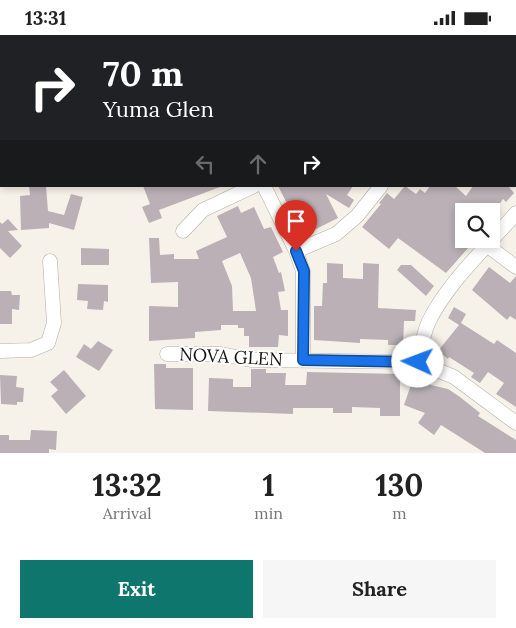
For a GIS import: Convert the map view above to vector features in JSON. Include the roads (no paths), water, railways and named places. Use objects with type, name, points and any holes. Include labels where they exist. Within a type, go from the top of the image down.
[{"type":"street","points":[[183,231],[203,210],[252,187]]},
{"type":"street","points":[[264,187],[304,271],[303,360]]},
{"type":"street","points":[[296,251],[336,234],[357,216],[380,187]]},
{"type":"street","points":[[500,232],[516,213]]},
{"type":"street","points":[[418,362],[422,339],[443,297],[486,248]]},
{"type":"street","points":[[491,248],[516,267]]},
{"type":"street","points":[[0,351],[31,350],[48,343],[54,323],[50,261]]},
{"type":"street","name":"NOVA GLEN","points":[[167,354],[222,354],[251,360],[418,362],[454,377],[516,423]]}]
